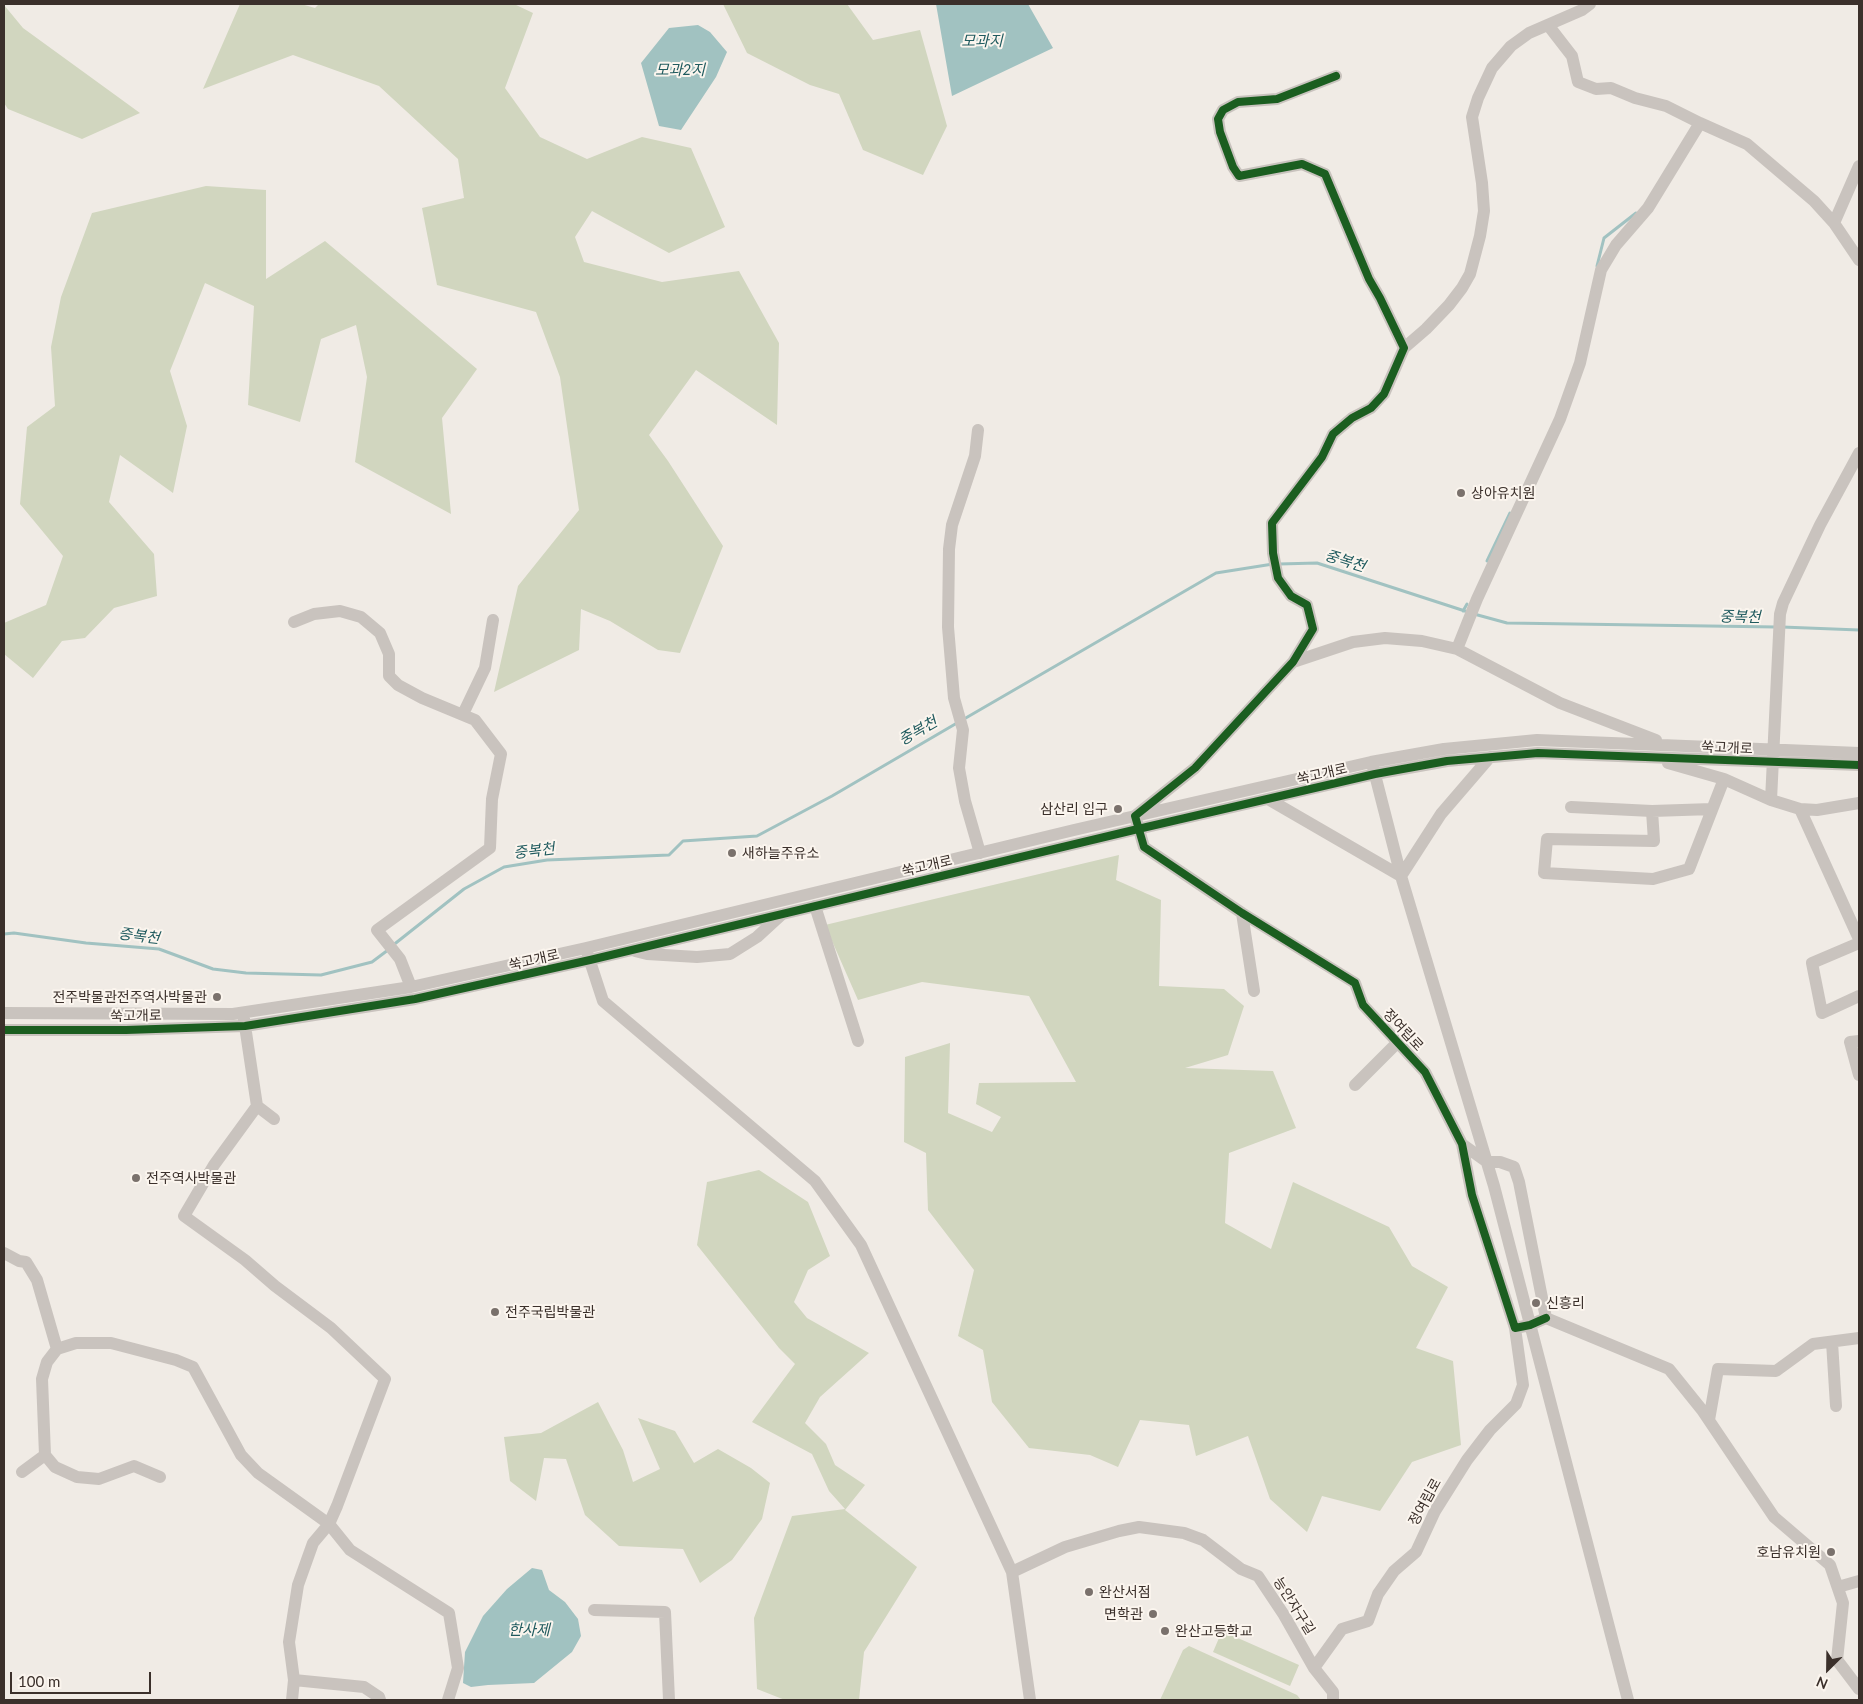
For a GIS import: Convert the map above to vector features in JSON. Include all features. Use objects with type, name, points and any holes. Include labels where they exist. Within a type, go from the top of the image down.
[{"type":"street","points":[[1136,822],[1195,768],[1293,662],[1313,629],[1307,605],[1291,596],[1278,578],[1273,553],[1272,523],[1322,457],[1333,434],[1352,418],[1371,408],[1384,394],[1404,348],[1449,305],[1470,274],[1476,256],[1484,211],[1482,182],[1472,117],[1478,98],[1492,68],[1510,46],[1529,33],[1582,10],[1590,4]]},
{"type":"street","points":[[1548,25],[1572,56],[1578,82],[1596,89],[1611,88],[1635,98],[1666,106],[1747,144],[1814,201],[1834,223],[1859,260]]},
{"type":"street","points":[[1336,76],[1277,99],[1238,102],[1223,110],[1218,119],[1220,132],[1233,167],[1239,176],[1302,164],[1325,174],[1369,278],[1404,348]]},
{"type":"street","points":[[1456,649],[1560,419],[1580,363],[1601,270],[1616,245],[1648,208],[1700,123]]},
{"type":"street","points":[[1834,223],[1859,166]]},
{"type":"street","points":[[978,430],[975,456],[952,525],[949,549],[948,627],[954,698],[963,730],[958,768],[980,853]]},
{"type":"street","points":[[1771,800],[1780,618],[1783,603],[1812,542],[1859,453]]},
{"type":"street","points":[[294,622],[314,614],[340,611],[361,617],[380,633],[389,654],[389,676],[398,685],[422,698],[475,720],[500,754],[492,799],[490,848],[377,930],[400,959],[411,987]]},
{"type":"street","points":[[463,714],[485,668],[493,620]]},
{"type":"street","points":[[1293,662],[1354,642],[1385,638],[1422,641],[1456,649],[1560,703],[1666,744]]},
{"type":"street","name":"쑥고개로","points":[[4,1030],[126,1030],[245,1026],[415,999],[980,853],[1136,822],[1268,799],[1444,749],[1528,741],[1666,744],[1859,765]]},
{"type":"street","name":"쑥고개로","points":[[4,1013],[233,1014],[411,987],[588,954],[630,950],[815,906],[1136,822],[1373,768],[1538,753],[1649,757],[1859,753]]},
{"type":"street","points":[[1401,876],[1440,814],[1490,756]]},
{"type":"street","points":[[1649,757],[1724,778],[1771,800],[1800,809],[1817,810],[1859,803]]},
{"type":"street","points":[[1373,768],[1401,876],[1487,1162],[1628,1700]]},
{"type":"street","points":[[1652,811],[1654,840],[1547,840],[1544,873],[1653,879],[1689,869],[1724,778]]},
{"type":"street","points":[[1268,799],[1401,876]]},
{"type":"street","points":[[1572,807],[1652,811],[1712,809]]},
{"type":"street","points":[[1800,809],[1859,939]]},
{"type":"street","name":"정여립로","points":[[1136,822],[1144,847],[1242,913],[1355,983],[1363,1005],[1425,1072],[1462,1144],[1472,1196],[1515,1328],[1523,1385],[1516,1404],[1490,1430],[1467,1460],[1435,1511],[1416,1552],[1394,1571],[1378,1594],[1368,1621],[1342,1629],[1314,1668]]},
{"type":"street","points":[[815,906],[858,1041]]},
{"type":"street","points":[[1242,913],[1254,990]]},
{"type":"street","points":[[630,950],[647,954],[697,957],[730,954],[757,937],[783,914]]},
{"type":"street","points":[[1859,943],[1812,963],[1822,1013],[1859,996]]},
{"type":"street","points":[[588,954],[603,1001],[815,1181],[861,1245],[1012,1572],[1030,1700]]},
{"type":"street","points":[[244,1012],[257,1106],[274,1119]]},
{"type":"street","points":[[1859,1041],[1850,1042],[1859,1075]]},
{"type":"street","points":[[1354,1085],[1398,1042]]},
{"type":"street","points":[[257,1106],[214,1165],[184,1216],[245,1260],[275,1286],[332,1328],[385,1379],[337,1506],[329,1524],[313,1544],[298,1585],[290,1642],[294,1680],[292,1700]]},
{"type":"street","points":[[1462,1144],[1487,1162],[1500,1162],[1514,1167],[1546,1318]]},
{"type":"street","points":[[4,1253],[19,1261],[26,1262],[36,1280],[57,1349]]},
{"type":"street","points":[[1515,1328],[1530,1325],[1546,1318],[1669,1369],[1709,1420],[1774,1518],[1830,1565],[1843,1603],[1837,1660],[1859,1689]]},
{"type":"street","points":[[1709,1420],[1718,1369],[1776,1371],[1813,1344],[1859,1338]]},
{"type":"street","points":[[1832,1342],[1836,1406]]},
{"type":"street","points":[[160,1477],[134,1466],[99,1479],[77,1477],[55,1467],[44,1455],[42,1379],[47,1362],[57,1349],[76,1343],[111,1344],[176,1360],[193,1367],[241,1455],[258,1473],[329,1524],[350,1550],[449,1613],[458,1668],[448,1700]]},
{"type":"street","points":[[22,1472],[44,1455]]},
{"type":"street","name":"능안자구길","points":[[1012,1572],[1065,1547],[1139,1527],[1184,1533],[1203,1540],[1241,1569],[1258,1576],[1284,1615],[1314,1668],[1333,1692],[1333,1700]]},
{"type":"street","points":[[1838,1588],[1859,1581]]},
{"type":"street","points":[[594,1610],[665,1612],[669,1700]]},
{"type":"street","points":[[294,1680],[364,1687],[379,1697],[380,1700]]},
{"type":"green space","points":[[240,4],[301,4],[315,8],[319,4],[514,4],[533,13],[505,88],[540,137],[587,159],[642,137],[691,148],[725,227],[669,253],[592,211],[575,237],[584,262],[662,282],[739,271],[779,343],[777,425],[696,370],[649,435],[723,546],[680,653],[658,650],[610,621],[581,609],[579,650],[494,692],[518,586],[579,510],[560,377],[536,312],[437,285],[422,208],[464,198],[458,159],[379,86],[293,55],[203,89]]},
{"type":"green space","points":[[723,4],[847,4],[873,40],[920,30],[947,126],[923,175],[863,150],[839,94],[810,85],[747,53]]},
{"type":"green space","points":[[4,5],[23,28],[140,113],[82,139],[8,109],[4,103]]},
{"type":"green space","points":[[206,186],[266,190],[266,279],[325,241],[477,369],[442,418],[451,514],[355,462],[367,377],[356,325],[321,339],[300,422],[248,405],[254,306],[205,283],[170,371],[187,426],[173,493],[120,455],[109,502],[154,554],[157,596],[114,608],[85,638],[62,641],[33,678],[4,654],[4,623],[46,605],[63,556],[20,504],[27,427],[55,406],[51,347],[61,297],[92,213]]},
{"type":"green space","points":[[1119,855],[1116,880],[1161,900],[1159,986],[1224,989],[1244,1006],[1228,1055],[1185,1068],[1273,1071],[1296,1128],[1229,1153],[1225,1223],[1271,1249],[1293,1182],[1389,1227],[1412,1266],[1448,1287],[1416,1348],[1453,1361],[1461,1445],[1412,1462],[1380,1511],[1322,1496],[1307,1532],[1270,1499],[1248,1436],[1196,1456],[1189,1425],[1140,1420],[1118,1467],[1090,1455],[1029,1448],[992,1402],[983,1350],[958,1336],[974,1270],[928,1210],[926,1153],[904,1142],[905,1057],[950,1043],[948,1113],[992,1132],[1001,1117],[976,1104],[979,1083],[1076,1082],[1029,996],[922,982],[858,1000],[825,925]]},
{"type":"green space","points":[[759,1170],[808,1202],[830,1256],[808,1270],[794,1302],[807,1318],[869,1353],[820,1397],[805,1423],[826,1444],[835,1465],[865,1485],[845,1510],[917,1567],[864,1652],[859,1700],[785,1700],[757,1689],[754,1618],[792,1516],[845,1509],[829,1491],[812,1454],[752,1422],[795,1364],[779,1348],[697,1245],[707,1182]]},
{"type":"green space","points":[[598,1402],[623,1450],[633,1482],[660,1469],[638,1418],[675,1431],[694,1463],[718,1449],[751,1468],[770,1483],[762,1519],[732,1560],[700,1583],[683,1549],[619,1546],[585,1515],[566,1459],[544,1458],[536,1501],[510,1481],[504,1437],[541,1433]]},
{"type":"green space","points":[[1222,1631],[1299,1665],[1290,1686],[1213,1652]]},
{"type":"green space","points":[[1189,1646],[1297,1695],[1301,1700],[1160,1700],[1183,1650]]},
{"type":"water","name":"모과지","points":[[936,4],[1028,4],[1053,48],[952,96]]},
{"type":"water","name":"모과2지","points":[[698,25],[710,32],[727,52],[716,77],[681,130],[659,126],[641,63],[669,28]]},
{"type":"water","name":"한사제","points":[[532,1568],[542,1570],[549,1590],[565,1602],[578,1619],[581,1636],[572,1652],[534,1683],[471,1687],[463,1683],[465,1652],[483,1616],[507,1589]]},
{"type":"waterway","points":[[1597,266],[1604,238],[1636,213]]},
{"type":"waterway","points":[[1487,561],[1510,513]]},
{"type":"waterway","name":"중복천","points":[[1279,564],[1317,563],[1468,612]]},
{"type":"waterway","name":"중복천","points":[[964,719],[1216,573],[1273,564]]},
{"type":"waterway","name":"중복천","points":[[1463,611],[1467,604]]},
{"type":"waterway","name":"중복천","points":[[1474,614],[1507,623],[1776,627]]},
{"type":"waterway","name":"중복천","points":[[1782,627],[1859,630]]},
{"type":"waterway","name":"중복천","points":[[392,946],[464,889],[504,867],[547,860],[669,855],[683,841],[757,836],[832,796],[957,723]]},
{"type":"waterway","name":"중복천","points":[[4,934],[14,933],[86,943],[159,949],[213,969],[246,973],[321,975],[372,962],[388,950]]},
{"type":"cycle path","points":[[1336,76],[1277,99],[1238,102],[1223,110],[1218,119],[1220,132],[1233,167],[1239,176],[1302,164],[1325,174],[1369,279],[1404,348],[1384,394],[1371,408],[1352,418],[1333,434],[1322,457],[1272,523],[1273,553],[1278,578],[1291,596],[1307,605],[1313,629],[1293,662],[1195,768],[1135,816],[1144,847],[1242,913],[1355,983],[1363,1005],[1425,1072],[1462,1144],[1472,1195],[1515,1328],[1530,1325],[1546,1318]]},
{"type":"cycle path","points":[[4,1030],[126,1030],[245,1026],[415,999],[590,960],[1375,774],[1447,761],[1538,753],[1859,765]]},
{"type":"place","name":"상아유치원","points":[[1461,493]]},
{"type":"place","name":"삼산리 입구","points":[[1118,809]]},
{"type":"place","name":"새하늘주유소","points":[[732,853]]},
{"type":"place","name":"전주박물관전주역사박물관","points":[[217,997]]},
{"type":"place","name":"전주역사박물관","points":[[136,1178]]},
{"type":"place","name":"신흥리","points":[[1536,1303]]},
{"type":"place","name":"전주국립박물관","points":[[495,1312]]},
{"type":"place","name":"호남유치원","points":[[1831,1552]]},
{"type":"place","name":"완산서점","points":[[1089,1592]]},
{"type":"place","name":"면학관","points":[[1153,1614]]},
{"type":"place","name":"완산고등학교","points":[[1165,1631]]}]
